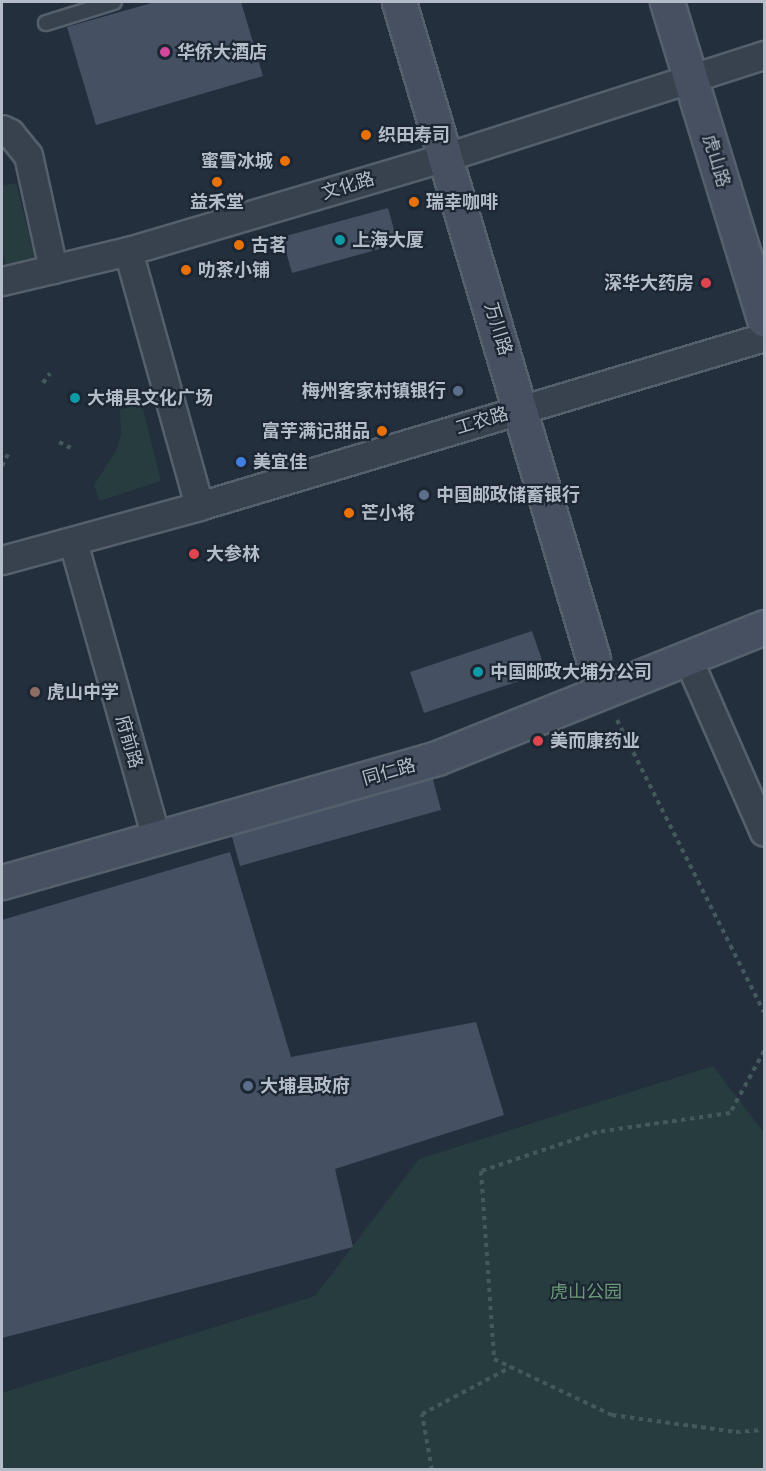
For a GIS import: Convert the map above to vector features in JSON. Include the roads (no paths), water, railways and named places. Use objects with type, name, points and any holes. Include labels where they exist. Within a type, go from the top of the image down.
[{"type":"main road","name":"万川路","points":[[399,2],[522,409],[593,658]]},
{"type":"main road","name":"虎山路","points":[[667,2],[765,320]]},
{"type":"main road","name":"同仁路","points":[[2,882],[437,758],[765,627]]},
{"type":"street","name":"文化路","points":[[2,281],[128,251],[446,157],[690,76],[765,55]]},
{"type":"street","points":[[2,129],[10,133],[28,155],[53,268]]},
{"type":"street","points":[[128,251],[199,506]]},
{"type":"street","name":"工农路","points":[[2,560],[199,506],[765,337]]},
{"type":"street","name":"府前路","points":[[73,542],[156,838]]},
{"type":"street","points":[[695,675],[765,832]]},
{"type":"lane","points":[[46,23],[114,2]]},
{"type":"place","name":"华侨大酒店","points":[[165,52]]},
{"type":"place","name":"织田寿司","points":[[366,135]]},
{"type":"place","name":"蜜雪冰城","points":[[285,161]]},
{"type":"place","name":"益禾堂","points":[[217,182]]},
{"type":"place","name":"瑞幸咖啡","points":[[414,202]]},
{"type":"place","name":"上海大厦","points":[[340,240]]},
{"type":"place","name":"古茗","points":[[239,245]]},
{"type":"place","name":"叻茶小铺","points":[[186,270]]},
{"type":"place","name":"深华大药房","points":[[706,283]]},
{"type":"place","name":"梅州客家村镇银行","points":[[458,391]]},
{"type":"place","name":"大埔县文化广场","points":[[75,398]]},
{"type":"place","name":"富芋满记甜品","points":[[382,431]]},
{"type":"place","name":"美宜佳","points":[[241,462]]},
{"type":"place","name":"中国邮政储蓄银行","points":[[424,495]]},
{"type":"place","name":"芒小将","points":[[349,513]]},
{"type":"place","name":"大参林","points":[[194,554]]},
{"type":"place","name":"中国邮政大埔分公司","points":[[478,672]]},
{"type":"place","name":"虎山中学","points":[[35,692]]},
{"type":"place","name":"美而康药业","points":[[538,741]]},
{"type":"place","name":"大埔县政府","points":[[248,1086]]},
{"type":"park label","name":"虎山公园","points":[[586,1292]]}]
